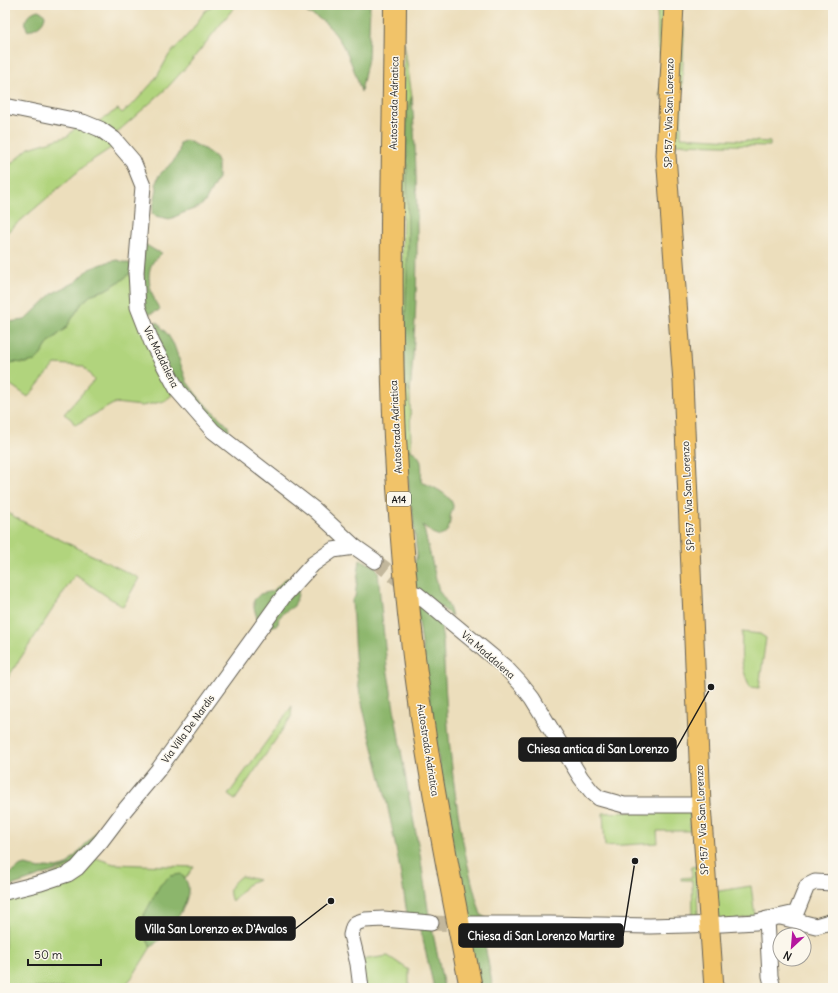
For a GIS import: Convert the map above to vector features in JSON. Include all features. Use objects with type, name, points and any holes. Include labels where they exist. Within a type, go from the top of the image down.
[{"type":"highway","name":"Autostrada Adriatica","points":[[382,5],[378,318],[385,496],[395,608],[420,793],[457,988]]},
{"type":"highway","name":"Autostrada Adriatica","points":[[395,5],[392,319],[395,430],[399,490],[409,610],[423,722],[434,791],[471,988]]},
{"type":"main road","name":"SP 157 - Via San Lorenzo","points":[[674,5],[666,155],[683,382],[701,805],[714,988]]},
{"type":"street","name":"Via Maddalena","points":[[5,106],[84,122],[100,129],[114,139],[133,160],[143,186],[136,272],[138,307],[152,343],[178,391],[213,431],[315,510],[355,547],[375,562]]},
{"type":"street","name":"Via Villa De Nardis","points":[[5,892],[41,883],[68,874],[77,868],[101,841],[158,770],[283,597],[313,564],[333,550],[355,547]]},
{"type":"street","name":"Via Maddalena","points":[[417,594],[505,667],[520,683],[532,698],[581,778],[599,798],[624,805],[701,805]]},
{"type":"street","points":[[466,924],[650,926],[742,923],[796,913],[807,886],[814,882],[833,884]]},
{"type":"street","points":[[774,918],[816,926],[833,921]]},
{"type":"street","points":[[773,988],[770,976],[774,918]]},
{"type":"street","points":[[361,988],[357,957],[352,935],[352,928],[356,923],[365,920],[383,919],[431,923]]},
{"type":"green space","points":[[213,5],[236,5],[188,65],[167,88],[114,135],[96,123],[118,109],[122,113],[135,102],[158,75],[169,55],[193,29],[204,12]]},
{"type":"green space","points":[[321,5],[370,5],[368,58],[361,92],[354,69],[343,45],[327,25],[318,18],[307,13]]},
{"type":"green space","points":[[657,5],[666,5],[661,97],[661,60],[658,48]]},
{"type":"green space","points":[[38,10],[45,16],[43,22],[28,31],[26,27],[27,18],[31,13]]},
{"type":"green space","points":[[676,24],[684,27],[681,137],[770,142],[770,146],[673,144]]},
{"type":"green space","points":[[404,42],[412,96],[406,113],[408,243],[403,378],[410,393],[411,450],[406,449],[401,400]]},
{"type":"green space","points":[[412,96],[416,171],[417,245],[415,319],[410,393],[403,378],[408,243],[406,113]]},
{"type":"green space","points":[[76,127],[92,131],[114,146],[88,163],[5,234],[5,169],[29,148],[68,136]]},
{"type":"green space","points":[[186,140],[214,156],[218,164],[218,178],[205,202],[199,207],[170,219],[155,216],[152,213],[157,189],[156,183],[159,175],[173,162],[179,152],[180,143]]},
{"type":"green space","points":[[143,243],[162,253],[153,262],[149,274],[152,293],[160,310],[144,316]]},
{"type":"green space","points":[[117,260],[131,264],[130,273],[122,280],[105,290],[92,294],[82,303],[66,328],[49,342],[35,361],[25,363],[13,362],[5,367],[5,320],[8,322],[25,320],[53,293],[76,282],[89,269]]},
{"type":"green space","points":[[130,273],[172,395],[165,401],[142,406],[115,403],[75,425],[71,419],[64,414],[94,380],[83,366],[55,364],[28,397],[5,381],[5,367],[13,362],[25,363],[40,356],[49,342],[66,328],[82,303],[92,294],[105,290],[122,280]]},
{"type":"green space","points":[[157,322],[174,345],[187,382],[200,399],[228,426],[230,434],[227,438],[178,390],[149,326]]},
{"type":"green space","points":[[406,449],[416,454],[421,461],[421,482],[445,494],[452,502],[453,509],[449,527],[443,535],[440,536],[432,533],[423,525],[439,591],[448,604],[452,616],[415,587],[414,566],[417,555],[412,508],[410,504]]},
{"type":"green space","points":[[5,511],[20,520],[139,578],[123,607],[75,575],[5,682]]},
{"type":"green space","points":[[360,559],[376,567],[378,571],[387,667],[420,854],[430,923],[408,920],[398,857],[385,794],[360,694],[355,659],[352,600],[355,597]]},
{"type":"green space","points":[[290,578],[298,590],[294,606],[281,615],[278,624],[265,630],[259,625],[254,608],[254,600],[260,594],[273,591],[285,579]]},
{"type":"green space","points":[[415,594],[444,622],[441,629],[453,780],[458,814],[464,848],[481,915],[490,921],[466,921],[449,834]]},
{"type":"green space","points":[[742,632],[760,634],[766,638],[759,688],[750,687],[744,672],[741,654]]},
{"type":"green space","points":[[292,706],[291,717],[235,800],[228,795]]},
{"type":"green space","points":[[116,810],[78,863],[5,888],[5,879],[9,874],[21,866],[26,865],[40,869],[46,867],[56,868],[67,865]]},
{"type":"green space","points":[[690,811],[690,831],[657,831],[658,843],[605,846],[603,813]]},
{"type":"green space","points":[[90,856],[114,864],[194,867],[185,879],[181,874],[144,915],[147,940],[151,947],[133,976],[123,988],[5,988],[5,898]]},
{"type":"green space","points":[[696,866],[698,916],[691,917],[691,914],[693,914],[692,880],[681,880],[681,878],[692,877],[691,867]]},
{"type":"green space","points":[[181,874],[188,885],[188,895],[185,903],[181,912],[170,928],[151,947],[147,940],[144,915],[160,885],[170,876]]},
{"type":"green space","points":[[241,876],[258,880],[247,885],[232,902],[230,887]]},
{"type":"green space","points":[[751,886],[755,916],[715,923],[713,892]]},
{"type":"green space","points":[[420,927],[432,928],[444,988],[434,988]]},
{"type":"green space","points":[[466,929],[482,929],[493,988],[477,988]]},
{"type":"green space","points":[[388,956],[409,970],[409,988],[363,988],[360,960]]},
{"type":"tunnel","points":[[375,561],[410,588]]},
{"type":"tunnel","points":[[431,923],[466,924]]},
{"type":"place","name":"Chiesa antica di San Lorenzo","points":[[711,687]]},
{"type":"place","name":"Chiesa di San Lorenzo Martire","points":[[635,861]]},
{"type":"place","name":"Villa San Lorenzo ex D'Avalos","points":[[331,901]]}]
